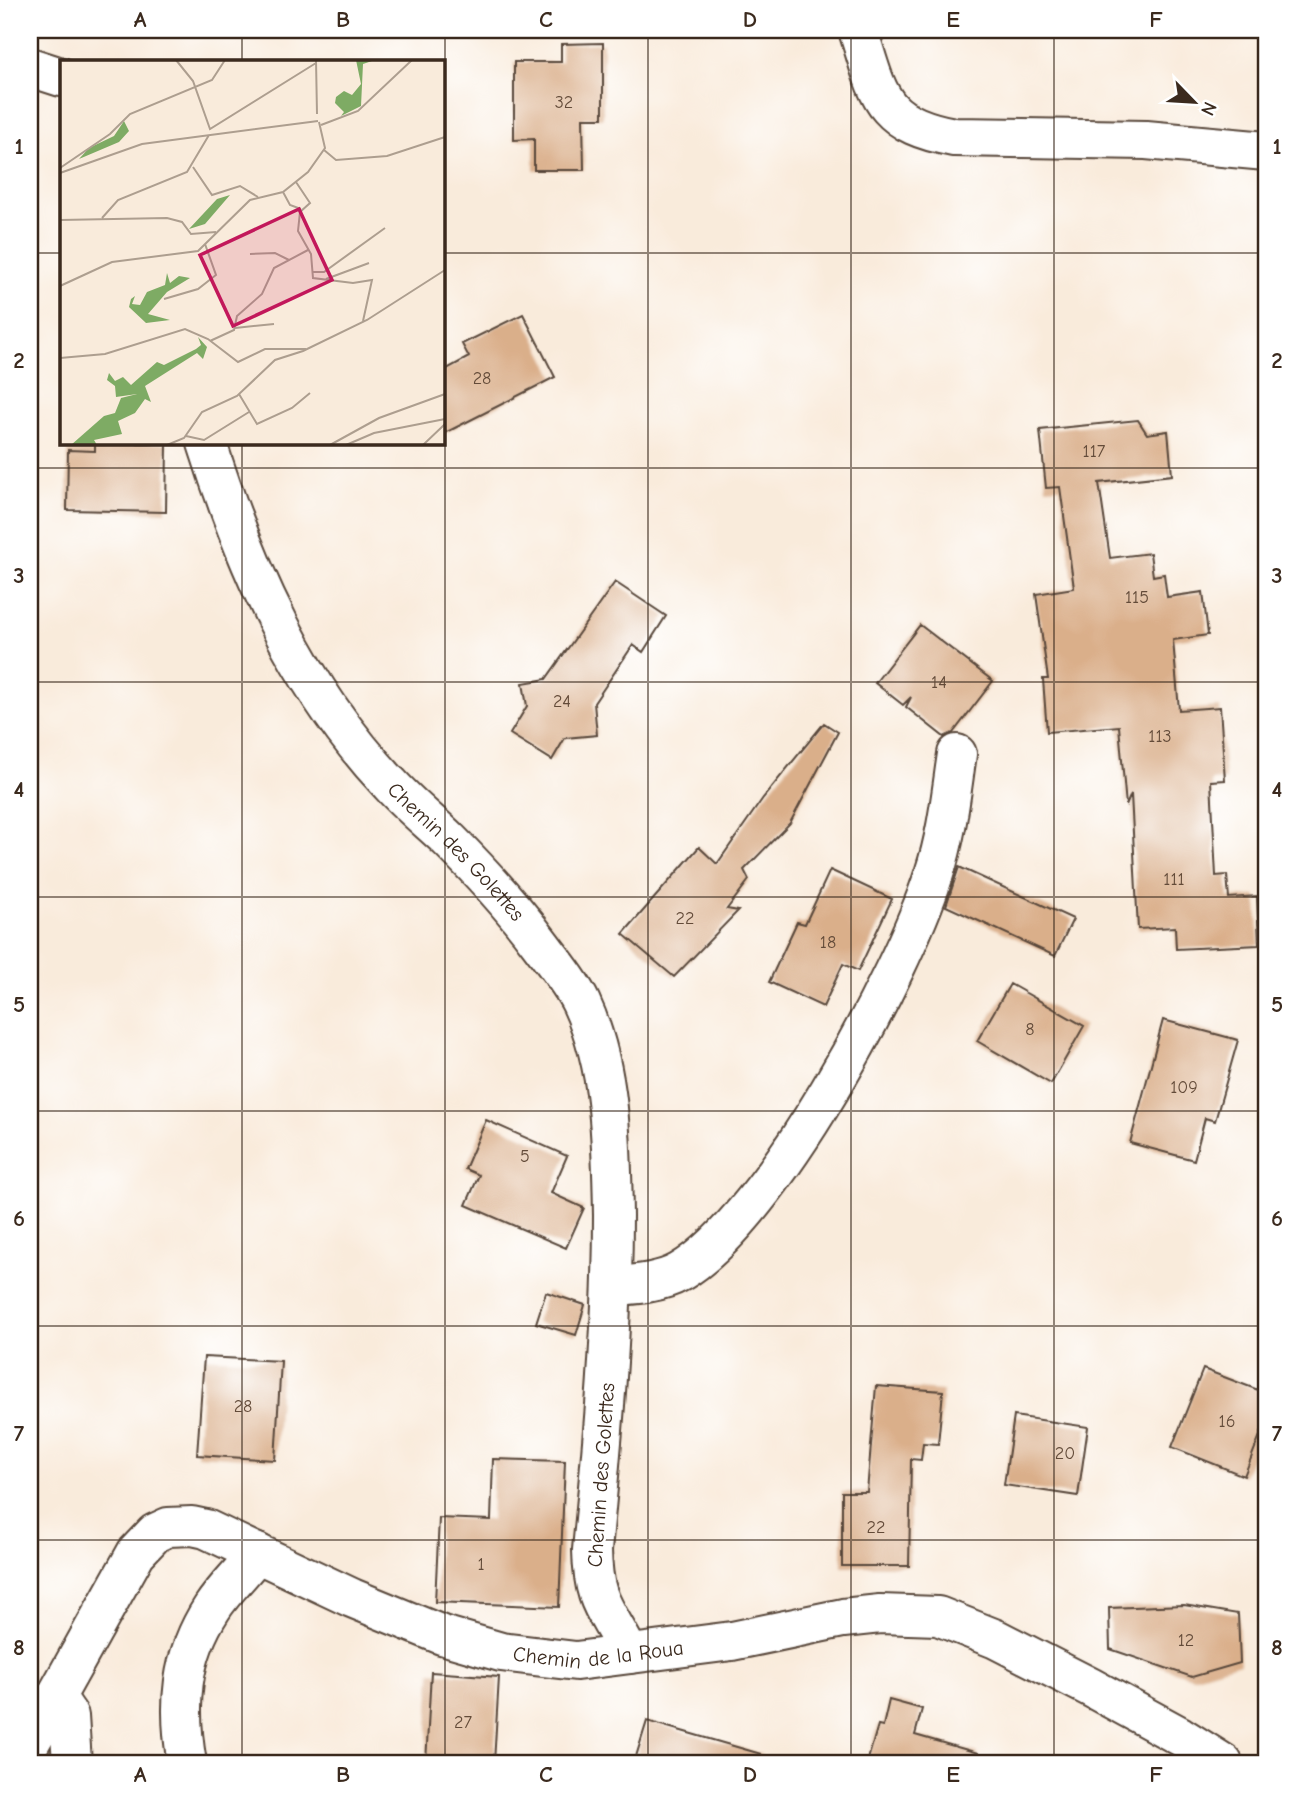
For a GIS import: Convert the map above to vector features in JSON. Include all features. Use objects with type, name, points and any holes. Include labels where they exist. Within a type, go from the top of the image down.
[{"type":"street","points":[[858,30],[874,79],[887,105],[902,121],[923,131],[954,137],[1146,140],[1266,150]]},
{"type":"street","points":[[30,67],[60,77]]},
{"type":"street","name":"Chemin des Golettes","points":[[208,444],[232,515],[269,605],[290,647],[329,710],[389,784],[448,839],[514,910],[580,1002],[591,1032],[607,1106],[611,1152],[613,1286],[606,1419],[592,1567],[597,1597],[629,1654]]},
{"type":"street","points":[[613,1286],[670,1277],[698,1258],[758,1194],[800,1135],[862,1032],[924,902],[944,840],[957,754]]},
{"type":"street","name":"Chemin de la Roua","points":[[30,1743],[136,1553],[155,1533],[169,1527],[191,1526],[219,1533],[384,1612],[442,1635],[501,1652],[576,1661],[732,1641],[843,1618],[880,1614],[938,1616],[986,1634],[1090,1687],[1180,1736],[1223,1763]]},
{"type":"street","points":[[187,1763],[180,1705],[190,1650],[213,1607],[257,1553]]},
{"type":"street","points":[[56,1697],[69,1716],[72,1763]]},
{"type":"building","points":[[603,43],[603,118],[583,118],[584,170],[534,170],[534,139],[514,140],[514,62],[561,62],[561,44]]},
{"type":"building","points":[[523,314],[555,377],[444,433],[444,370],[469,357],[462,344]]},
{"type":"building","points":[[1138,420],[1147,434],[1168,431],[1172,475],[1099,483],[1110,558],[1150,553],[1153,576],[1164,574],[1167,597],[1203,592],[1208,635],[1173,640],[1179,710],[1220,707],[1225,780],[1211,781],[1216,876],[1227,875],[1229,898],[1257,896],[1259,945],[1176,949],[1175,927],[1138,929],[1131,794],[1126,806],[1119,726],[1047,732],[1043,679],[1048,679],[1036,594],[1074,588],[1060,487],[1046,488],[1040,430]]},
{"type":"building","points":[[95,444],[167,444],[166,512],[67,510],[68,450],[95,451]]},
{"type":"building","points":[[615,582],[666,616],[643,652],[633,645],[594,703],[597,735],[565,738],[552,760],[510,734],[527,706],[523,683],[546,679]]},
{"type":"building","points":[[920,625],[993,681],[953,733],[944,737],[906,707],[911,697],[903,705],[875,683]]},
{"type":"building","points":[[824,723],[838,732],[790,823],[744,870],[749,880],[727,909],[738,911],[674,977],[623,934],[699,847],[717,864],[763,798]]},
{"type":"building","points":[[959,867],[1073,919],[1055,956],[946,906]]},
{"type":"building","points":[[830,870],[892,899],[858,971],[843,964],[823,1007],[769,982],[797,922],[805,924]]},
{"type":"building","points":[[1010,984],[1084,1026],[1051,1084],[977,1041]]},
{"type":"building","points":[[1163,1020],[1238,1040],[1215,1121],[1205,1118],[1194,1160],[1130,1143]]},
{"type":"building","points":[[486,1120],[567,1156],[551,1193],[584,1208],[566,1248],[466,1205],[479,1175],[465,1169]]},
{"type":"building","points":[[546,1292],[585,1305],[576,1335],[536,1323]]},
{"type":"building","points":[[204,1357],[281,1361],[275,1460],[197,1455]]},
{"type":"building","points":[[1203,1369],[1266,1393],[1266,1420],[1244,1476],[1172,1447]]},
{"type":"building","points":[[876,1386],[943,1391],[938,1444],[923,1443],[921,1460],[911,1459],[909,1566],[842,1566],[842,1492],[867,1492]]},
{"type":"building","points":[[1014,1416],[1088,1427],[1078,1496],[1004,1485]]},
{"type":"building","points":[[493,1459],[565,1461],[559,1607],[435,1602],[439,1518],[491,1520]]},
{"type":"building","points":[[1184,1605],[1238,1614],[1240,1663],[1192,1677],[1110,1649],[1109,1608]]},
{"type":"building","points":[[431,1672],[499,1677],[494,1763],[426,1763]]},
{"type":"building","points":[[889,1700],[922,1709],[915,1735],[978,1753],[977,1763],[867,1763],[878,1725],[883,1726]]},
{"type":"building","points":[[647,1721],[761,1754],[759,1763],[634,1763]]}]
